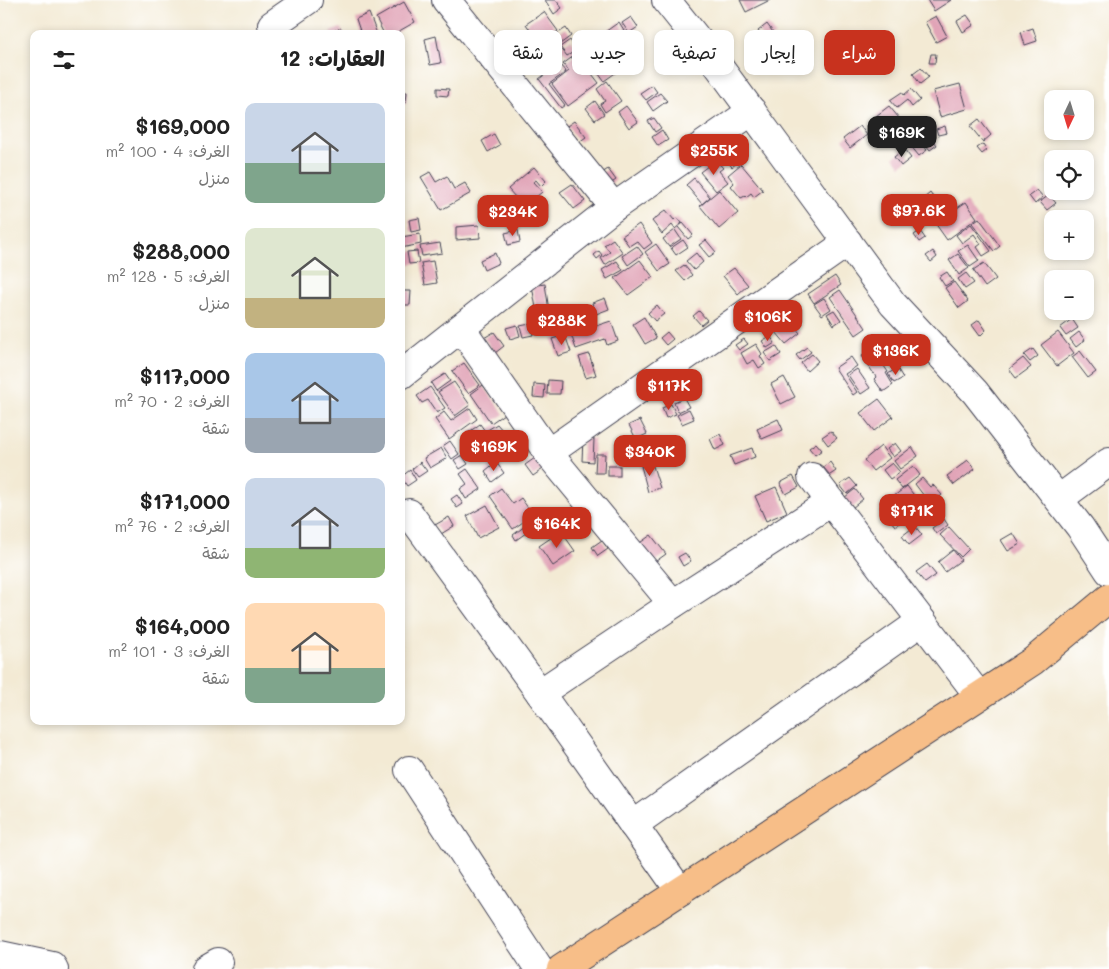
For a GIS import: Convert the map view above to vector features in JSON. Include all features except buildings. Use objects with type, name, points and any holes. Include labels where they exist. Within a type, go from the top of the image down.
[{"type":"main road","points":[[561,969],[1033,661],[1109,598]]},
{"type":"street","points":[[272,25],[308,0]]},
{"type":"street","points":[[446,0],[614,207]]},
{"type":"street","points":[[666,0],[714,60],[893,304],[975,392],[1080,527],[1109,571]]},
{"type":"street","points":[[405,372],[614,207],[752,111]]},
{"type":"street","points":[[548,453],[848,242]]},
{"type":"street","points":[[461,328],[548,453],[672,604]]},
{"type":"street","points":[[1058,500],[1109,462]]},
{"type":"street","points":[[812,477],[979,696]]},
{"type":"street","points":[[540,694],[672,604],[831,502]]},
{"type":"street","points":[[409,513],[680,891]]},
{"type":"street","points":[[633,825],[922,621]]},
{"type":"street","points":[[409,770],[539,969]]},
{"type":"street","points":[[0,955],[52,966],[54,969]]}]
